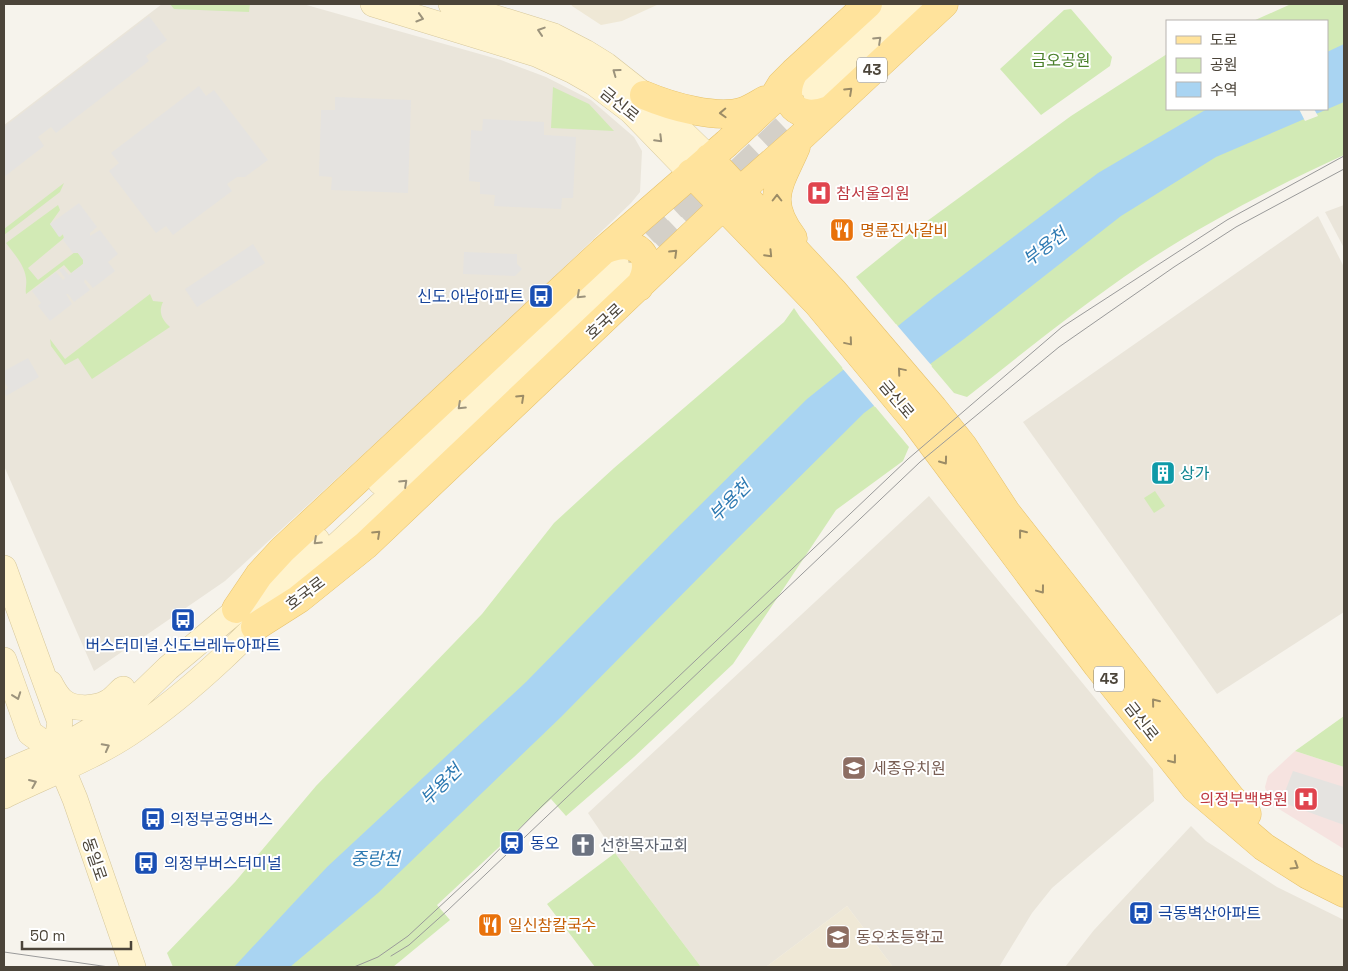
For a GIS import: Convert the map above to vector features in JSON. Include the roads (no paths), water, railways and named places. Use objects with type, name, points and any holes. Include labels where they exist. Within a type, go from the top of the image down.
[{"type":"main road","name":"호국로","points":[[246,618],[259,575],[282,550],[622,268],[731,199],[801,137],[805,90],[868,4]]},
{"type":"main road","name":"호국로","points":[[246,618],[299,599],[366,545],[622,268],[700,166],[770,103],[805,90],[944,4]]},
{"type":"main road","points":[[644,95],[678,107],[714,113],[738,112],[751,108],[764,100],[805,90]]},
{"type":"main road","name":"43","points":[[801,137],[778,186],[777,203],[782,222],[814,271]]},
{"type":"main road","name":"금신로","points":[[700,166],[826,298]]},
{"type":"main road","name":"금신로","points":[[731,199],[814,271],[826,298]]},
{"type":"main road","name":"43","points":[[826,298],[924,415]]},
{"type":"main road","name":"금신로","points":[[924,415],[963,446],[1006,512],[1231,798],[1252,819],[1270,832],[1326,864],[1344,872]]},
{"type":"main road","name":"금신로","points":[[924,415],[1091,657],[1195,788],[1264,847],[1308,875],[1344,893]]},
{"type":"street","name":"금신로","points":[[374,4],[536,54],[573,71],[594,83],[700,166]]},
{"type":"street","name":"금신로","points":[[451,4],[560,38],[606,65],[644,95],[700,166]]},
{"type":"street","name":"호국로","points":[[805,90],[890,4]]},
{"type":"street","name":"호국로","points":[[805,90],[917,4]]},
{"type":"street","name":"동일로","points":[[4,568],[60,722],[59,760],[75,799],[133,967]]},
{"type":"street","points":[[21,617],[56,694],[69,705],[85,707],[98,706],[109,702],[129,684],[168,668]]},
{"type":"street","name":"호국로","points":[[4,796],[59,760],[103,722],[138,697],[168,668],[246,618]]},
{"type":"street","name":"호국로","points":[[4,773],[108,746],[130,733],[192,685],[246,618]]},
{"type":"street","points":[[4,660],[30,733],[59,760]]},
{"type":"water","name":"중랑천","points":[[1344,44],[1344,102],[1328,109],[1328,52]]},
{"type":"water","name":"중랑천","points":[[1205,110],[1325,110],[1216,157],[1121,216],[964,339],[864,413],[561,717],[378,893],[290,967],[234,967],[327,867],[526,682],[807,399],[934,297],[1098,173]]},
{"type":"tunnel","points":[[632,272],[815,98]]},
{"type":"tunnel","points":[[619,259],[690,192]]},
{"type":"tram line","points":[[354,967],[378,957],[408,936],[478,871],[542,806],[908,459],[1062,327],[1227,220],[1344,156]]},
{"type":"tram line","points":[[391,956],[409,945],[447,911],[920,462],[1059,347],[1174,267],[1236,227],[1344,169]]},
{"type":"tram line","points":[[4,952],[109,967]]},
{"type":"place","name":"참서울의원","points":[[819,193]]},
{"type":"place","name":"명륜진사갈비","points":[[842,230]]},
{"type":"place","name":"신도.아남아파트","points":[[541,296]]},
{"type":"place","name":"상가","points":[[1163,473]]},
{"type":"place","name":"버스터미널.신도브레뉴아파트","points":[[183,620]]},
{"type":"place","name":"세종유치원","points":[[854,768]]},
{"type":"place","name":"의정부백병원","points":[[1306,799]]},
{"type":"place","name":"의정부공영버스","points":[[153,819]]},
{"type":"place","name":"동오","points":[[512,843]]},
{"type":"place","name":"선한목자교회","points":[[583,845]]},
{"type":"place","name":"의정부버스터미널","points":[[146,863]]},
{"type":"place","name":"극동벽산아파트","points":[[1141,913]]},
{"type":"place","name":"일신참칼국수","points":[[490,925]]},
{"type":"place","name":"동오초등학교","points":[[838,937]]},
{"type":"park label","name":"금오공원","points":[[1061,60]]},
{"type":"water label","name":"부용천","points":[[1045,247]]},
{"type":"water label","name":"부용천","points":[[730,501]]},
{"type":"water label","name":"부용천","points":[[441,785]]}]
